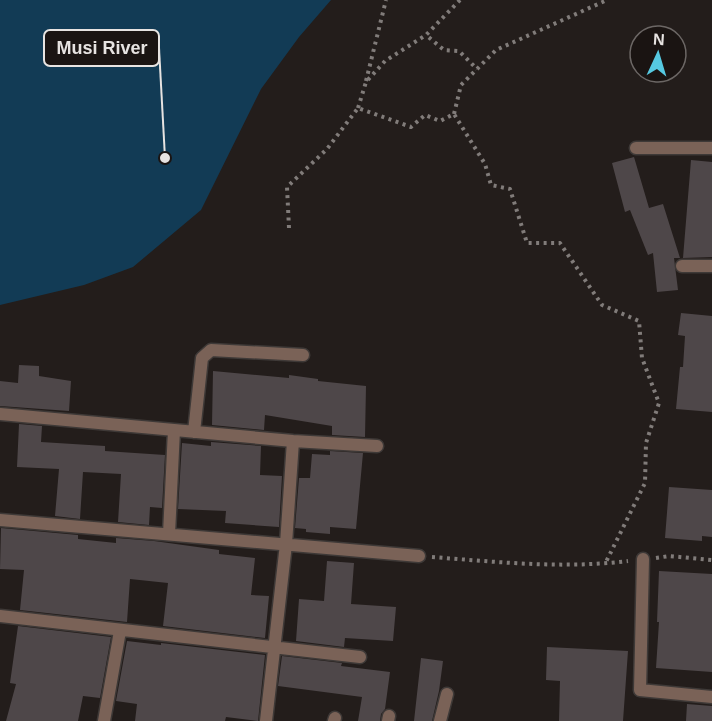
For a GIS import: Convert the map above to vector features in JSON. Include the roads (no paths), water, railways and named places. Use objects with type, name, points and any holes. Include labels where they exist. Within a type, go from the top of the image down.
[{"type":"street","points":[[636,148],[712,148]]},
{"type":"street","points":[[682,267],[712,266]]},
{"type":"street","points":[[194,432],[202,358],[207,352],[211,350],[303,355]]},
{"type":"street","points":[[0,414],[293,441],[377,446]]},
{"type":"street","points":[[169,534],[174,430]]},
{"type":"street","points":[[266,721],[286,544],[293,441]]},
{"type":"street","points":[[0,520],[419,556]]},
{"type":"street","points":[[643,559],[640,690],[712,697]]},
{"type":"street","points":[[0,616],[360,657]]},
{"type":"street","points":[[104,721],[120,631]]},
{"type":"street","points":[[440,721],[447,694]]},
{"type":"water","points":[[0,0],[331,0],[299,37],[261,89],[201,210],[133,267],[84,285],[0,305]]},
{"type":"place","name":"Musi River","points":[[165,158]]}]
